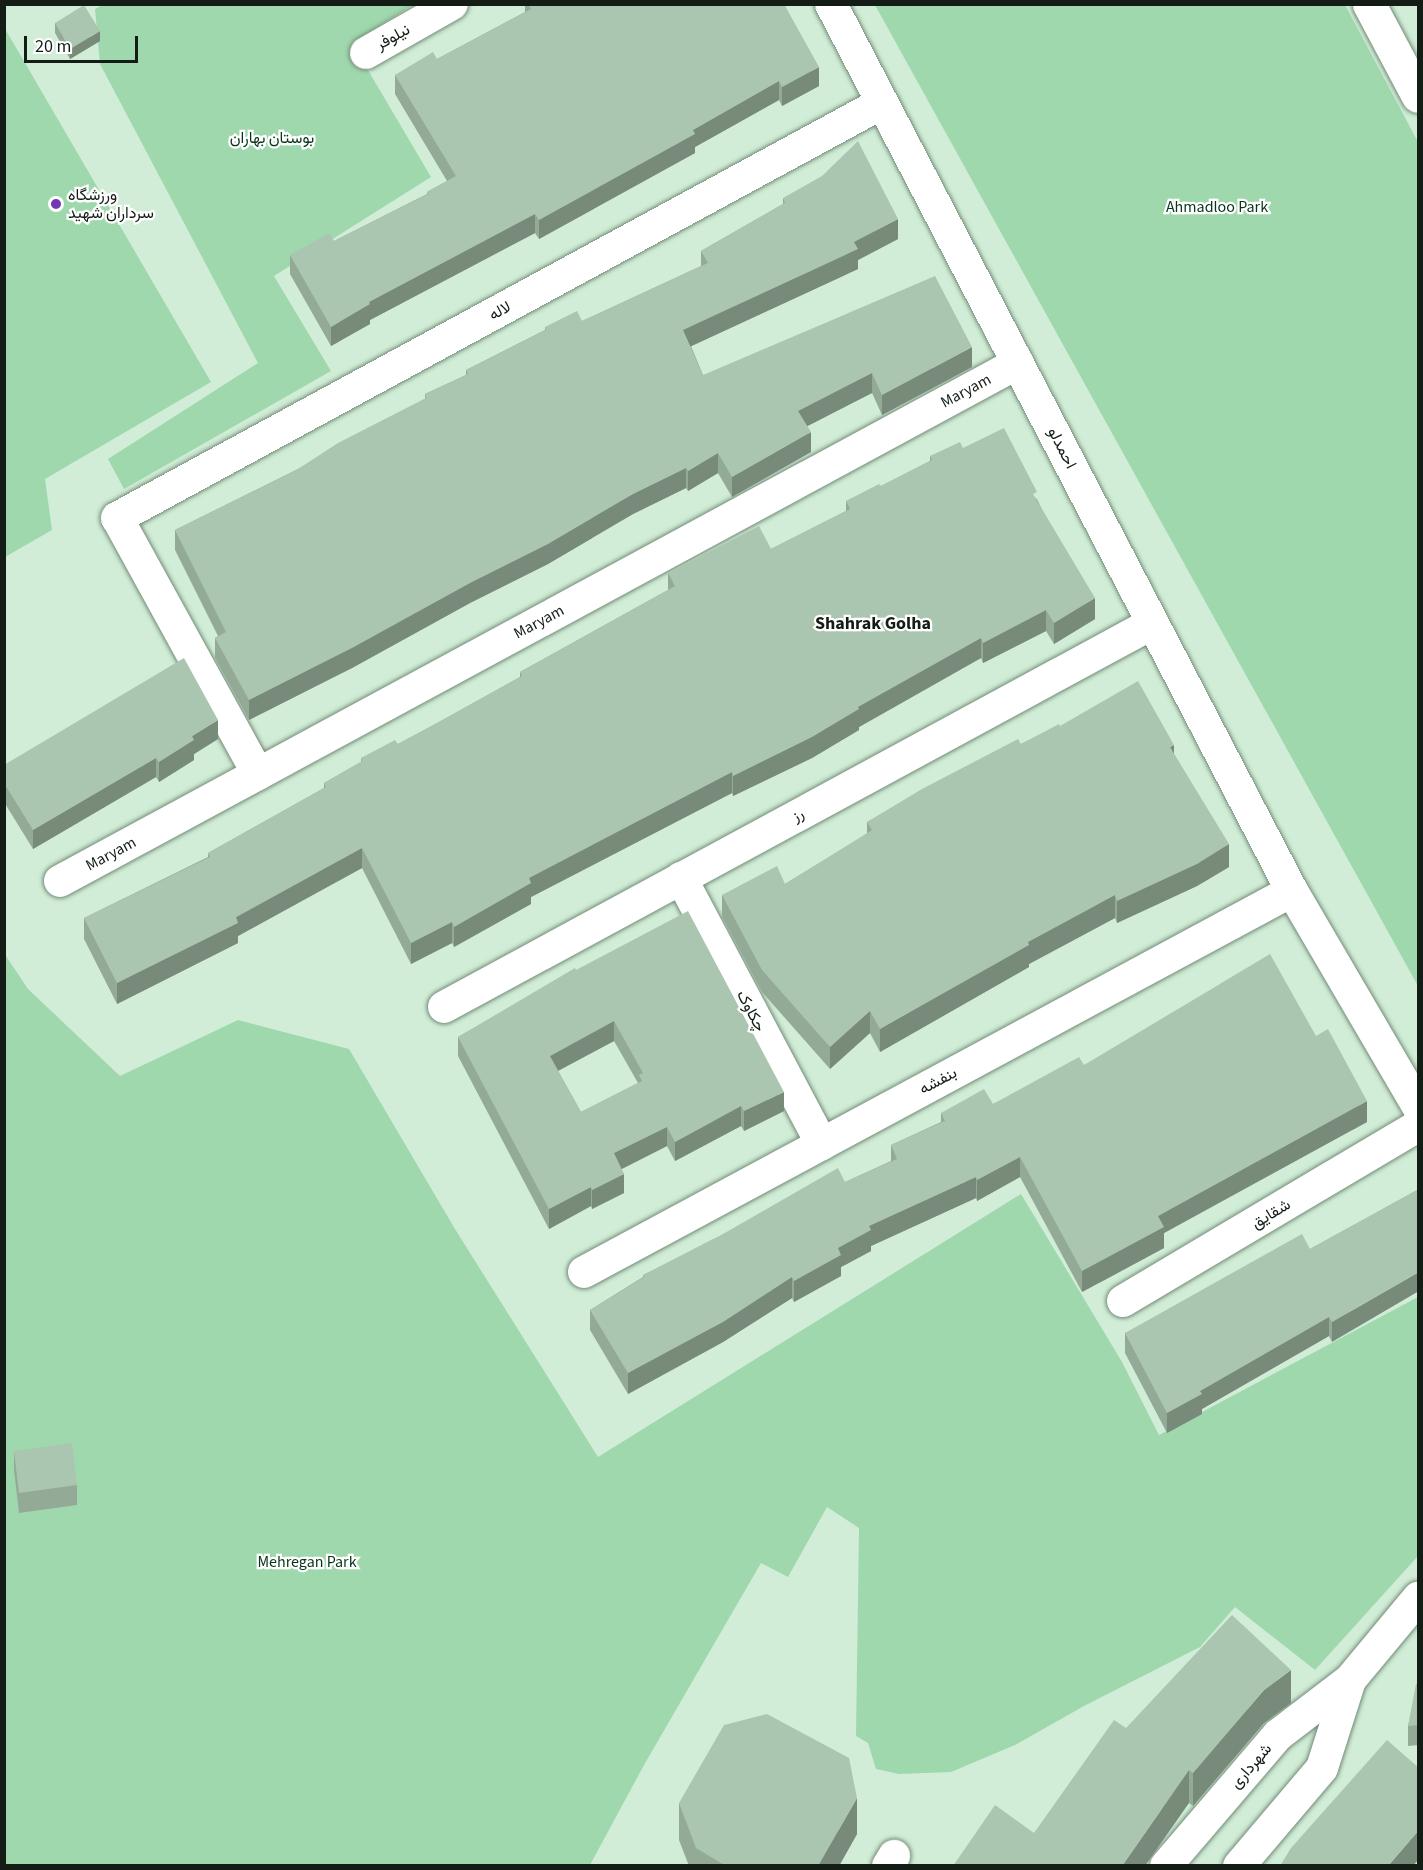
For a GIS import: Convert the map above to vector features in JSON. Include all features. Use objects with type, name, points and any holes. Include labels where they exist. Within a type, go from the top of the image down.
[{"type":"main road","points":[[1369,4],[1419,96]]},
{"type":"street","name":"نیلوفر","points":[[366,53],[452,4]]},
{"type":"street","name":"احمدلو","points":[[831,4],[1292,891],[1419,1107]]},
{"type":"street","name":"لاله","points":[[258,774],[117,518],[882,103]]},
{"type":"street","name":"Maryam","points":[[60,881],[1018,363]]},
{"type":"street","name":"رز","points":[[444,1007],[1153,623]]},
{"type":"street","name":"چکاوک","points":[[681,878],[822,1144]]},
{"type":"street","name":"بنفشه","points":[[584,1272],[1292,891]]},
{"type":"street","name":"شقایق","points":[[1123,1301],[1419,1126]]},
{"type":"street","name":"شهرداری","points":[[1166,1866],[1278,1735],[1350,1680],[1419,1598]]},
{"type":"street","name":"شهرداری","points":[[1239,1866],[1322,1768],[1350,1680]]},
{"type":"green space","name":"بوستان بهاران","points":[[104,4],[412,5],[352,43],[431,177],[274,276],[331,371],[124,489],[108,459],[258,363],[100,64],[95,9]]},
{"type":"green space","name":"Ahmadloo Park","points":[[875,5],[1345,5],[1418,142],[1418,986]]},
{"type":"green space","name":"ورزشگاه سرداران شهید","points":[[4,27],[211,382],[45,479],[52,530],[5,557]]},
{"type":"green space","name":"Mehregan Park","points":[[4,953],[28,989],[120,1076],[238,1020],[349,1049],[455,1229],[598,1457],[1021,1194],[1122,1362],[1159,1435],[1418,1297],[1418,1556],[1315,1670],[1235,1607],[1200,1647],[1084,1706],[1015,1745],[951,1772],[899,1774],[876,1769],[868,1743],[856,1736],[859,1528],[827,1507],[788,1577],[761,1563],[644,1765],[590,1865],[5,1865]]},
{"type":"building","points":[[528,4],[784,4],[819,67],[782,87],[779,81],[693,130],[695,134],[539,220],[535,214],[369,302],[370,304],[331,327],[290,255],[329,233],[334,241],[428,194],[427,192],[456,176],[395,75],[433,52],[437,59],[531,9]]},
{"type":"building","points":[[84,5],[100,31],[70,49],[55,23]]},
{"type":"building","points":[[858,141],[898,219],[854,242],[858,249],[683,330],[703,375],[935,276],[972,347],[882,395],[872,373],[798,411],[811,432],[732,477],[718,453],[688,471],[686,468],[633,494],[548,544],[249,700],[215,638],[226,632],[175,530],[298,469],[338,443],[426,398],[425,394],[468,374],[466,370],[546,330],[545,327],[577,311],[582,321],[708,263],[701,251],[785,203],[783,198],[822,176]]},
{"type":"building","points":[[1004,428],[1037,492],[1033,494],[1095,598],[1054,623],[1046,610],[983,643],[981,638],[858,707],[859,709],[812,737],[733,776],[732,772],[529,878],[531,883],[454,927],[452,922],[411,943],[362,848],[236,917],[238,923],[117,983],[84,918],[210,857],[208,853],[326,787],[324,783],[362,761],[361,758],[395,740],[398,744],[439,722],[522,676],[520,672],[675,586],[668,573],[759,526],[771,549],[850,509],[846,501],[932,460],[930,456],[960,442],[963,448]]},
{"type":"building","points":[[184,658],[218,720],[192,736],[194,740],[159,762],[156,758],[33,830],[4,783],[4,765]]},
{"type":"building","points":[[1138,681],[1174,745],[1170,747],[1229,844],[1197,864],[1117,901],[1115,895],[1028,942],[1029,945],[880,1029],[870,1011],[830,1047],[762,970],[722,895],[777,866],[785,884],[872,830],[867,822],[922,789],[1018,739],[1021,744],[1059,724],[1060,726]]},
{"type":"building","points":[[688,911],[784,1092],[744,1111],[741,1106],[675,1142],[667,1127],[614,1153],[624,1174],[592,1190],[591,1187],[549,1209],[458,1037],[575,968],[576,970]],"holes":[[[614,1021],[643,1073],[639,1075],[642,1081],[581,1112],[550,1056]]]},
{"type":"building","points":[[1270,954],[1316,1036],[1328,1029],[1367,1101],[1158,1216],[1164,1227],[1082,1271],[1020,1157],[977,1180],[976,1177],[869,1226],[871,1230],[838,1248],[841,1255],[794,1281],[792,1277],[723,1322],[628,1373],[590,1310],[644,1277],[643,1275],[723,1234],[838,1168],[845,1182],[897,1159],[891,1145],[945,1121],[941,1113],[984,1089],[993,1104],[1079,1057],[1084,1065]]},
{"type":"building","points":[[1419,1189],[1419,1272],[1332,1322],[1329,1317],[1200,1391],[1202,1394],[1167,1413],[1125,1333],[1302,1234],[1310,1249]]},
{"type":"building","points":[[72,1443],[77,1485],[19,1493],[14,1451]]},
{"type":"building","points":[[1232,1615],[1291,1670],[1264,1690],[1193,1773],[1189,1770],[1122,1866],[953,1866],[995,1805],[1034,1833],[1114,1720],[1126,1728]]},
{"type":"building","points":[[1419,1682],[1419,1725],[1408,1726],[1416,1684]]},
{"type":"building","points":[[767,1714],[849,1758],[857,1798],[818,1866],[726,1866],[696,1848],[679,1803],[724,1725]]},
{"type":"building","points":[[1387,1740],[1419,1768],[1419,1830],[1388,1866],[1280,1866],[1291,1848]]},
{"type":"place","name":"ورزشگاه سرداران شهید","points":[[56,204]]},
{"type":"district","name":"Shahrak Golha","points":[[873,624]]}]
